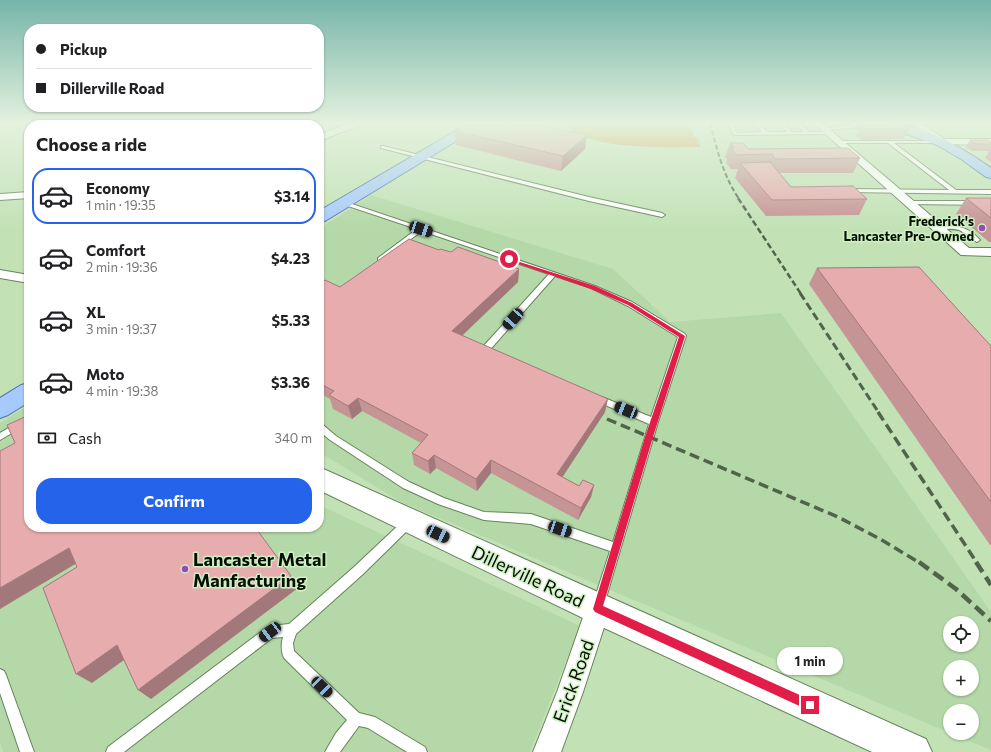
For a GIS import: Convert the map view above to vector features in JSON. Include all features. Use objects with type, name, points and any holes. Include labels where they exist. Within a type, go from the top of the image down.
[{"type":"main road","points":[[324,215],[418,158]]},
{"type":"main road","points":[[967,158],[991,174]]},
{"type":"main road","points":[[0,409],[24,394]]},
{"type":"main road","name":"Dillerville Road","points":[[324,480],[598,609],[910,751]]},
{"type":"street","points":[[857,158],[966,252],[991,252]]},
{"type":"street","points":[[0,197],[24,195]]},
{"type":"street","points":[[0,274],[24,278]]},
{"type":"street","name":"Erick Road","points":[[547,752],[570,692],[598,609]]},
{"type":"lane","points":[[429,158],[589,199],[662,215]]},
{"type":"lane","points":[[910,158],[955,192]]},
{"type":"lane","points":[[840,192],[991,192]]},
{"type":"lane","points":[[344,203],[593,287],[630,304],[682,336],[654,422],[598,609]]},
{"type":"lane","points":[[909,203],[991,203]]},
{"type":"lane","points":[[938,228],[959,227],[965,229],[977,240]]},
{"type":"lane","points":[[376,262],[421,229]]},
{"type":"lane","points":[[497,358],[483,352],[553,274]]},
{"type":"lane","points":[[590,396],[654,422]]},
{"type":"lane","points":[[0,437],[24,422]]},
{"type":"lane","points":[[324,430],[333,438],[406,485],[441,501],[484,516],[531,519],[616,548]]},
{"type":"lane","points":[[410,521],[358,571],[291,630],[286,643],[288,654],[356,719],[370,722],[420,752]]},
{"type":"lane","points":[[113,752],[270,632],[291,630]]},
{"type":"lane","points":[[0,675],[27,752]]},
{"type":"lane","points":[[332,752],[356,719]]},
{"type":"shaded area","points":[[371,195],[613,269],[670,322],[781,313],[991,612],[991,750],[967,740],[979,740],[979,704],[943,704],[943,730],[401,502],[324,455],[324,226]]},
{"type":"shaded area","points":[[24,408],[24,532],[324,532],[324,507],[580,626],[530,752],[3,752],[0,742],[0,423]]},
{"type":"building","points":[[774,158],[852,158],[775,159]]},
{"type":"building","points":[[770,162],[791,187],[853,186],[867,199],[772,200],[740,163]]},
{"type":"building","points":[[966,198],[991,198],[991,218]]},
{"type":"building","points":[[409,239],[439,250],[451,252],[458,247],[519,269],[452,331],[608,399],[557,474],[579,486],[583,480],[594,485],[581,508],[491,460],[476,479],[434,455],[428,461],[412,453],[428,435],[358,398],[348,406],[329,395],[334,391],[324,386],[324,281],[340,287]]},
{"type":"building","points":[[919,267],[991,346],[991,502],[817,268]]},
{"type":"building","name":"Lancaster Metal Manfacturing","points":[[24,417],[24,532],[259,532],[291,576],[138,690],[117,645],[76,674],[43,588],[77,567],[69,548],[0,588],[0,451],[15,443],[7,425]]},
{"type":"railway","points":[[720,158],[733,190],[739,199]]},
{"type":"railway","points":[[738,198],[801,294]]},
{"type":"railway","points":[[800,293],[879,413]]},
{"type":"railway","points":[[878,412],[977,563]]},
{"type":"railway","points":[[607,419],[838,517],[880,539],[920,563]]},
{"type":"railway","points":[[919,562],[956,589],[991,621]]},
{"type":"railway","points":[[976,562],[991,585]]},
{"type":"place","name":"Frederick's Lancaster Pre-Owned","points":[[982,228]]},
{"type":"place","name":"Lancaster Metal Manfacturing","points":[[185,569]]},
{"type":"route","points":[[509,259],[593,287],[630,304],[682,336],[649,437],[598,609],[810,705]]}]
